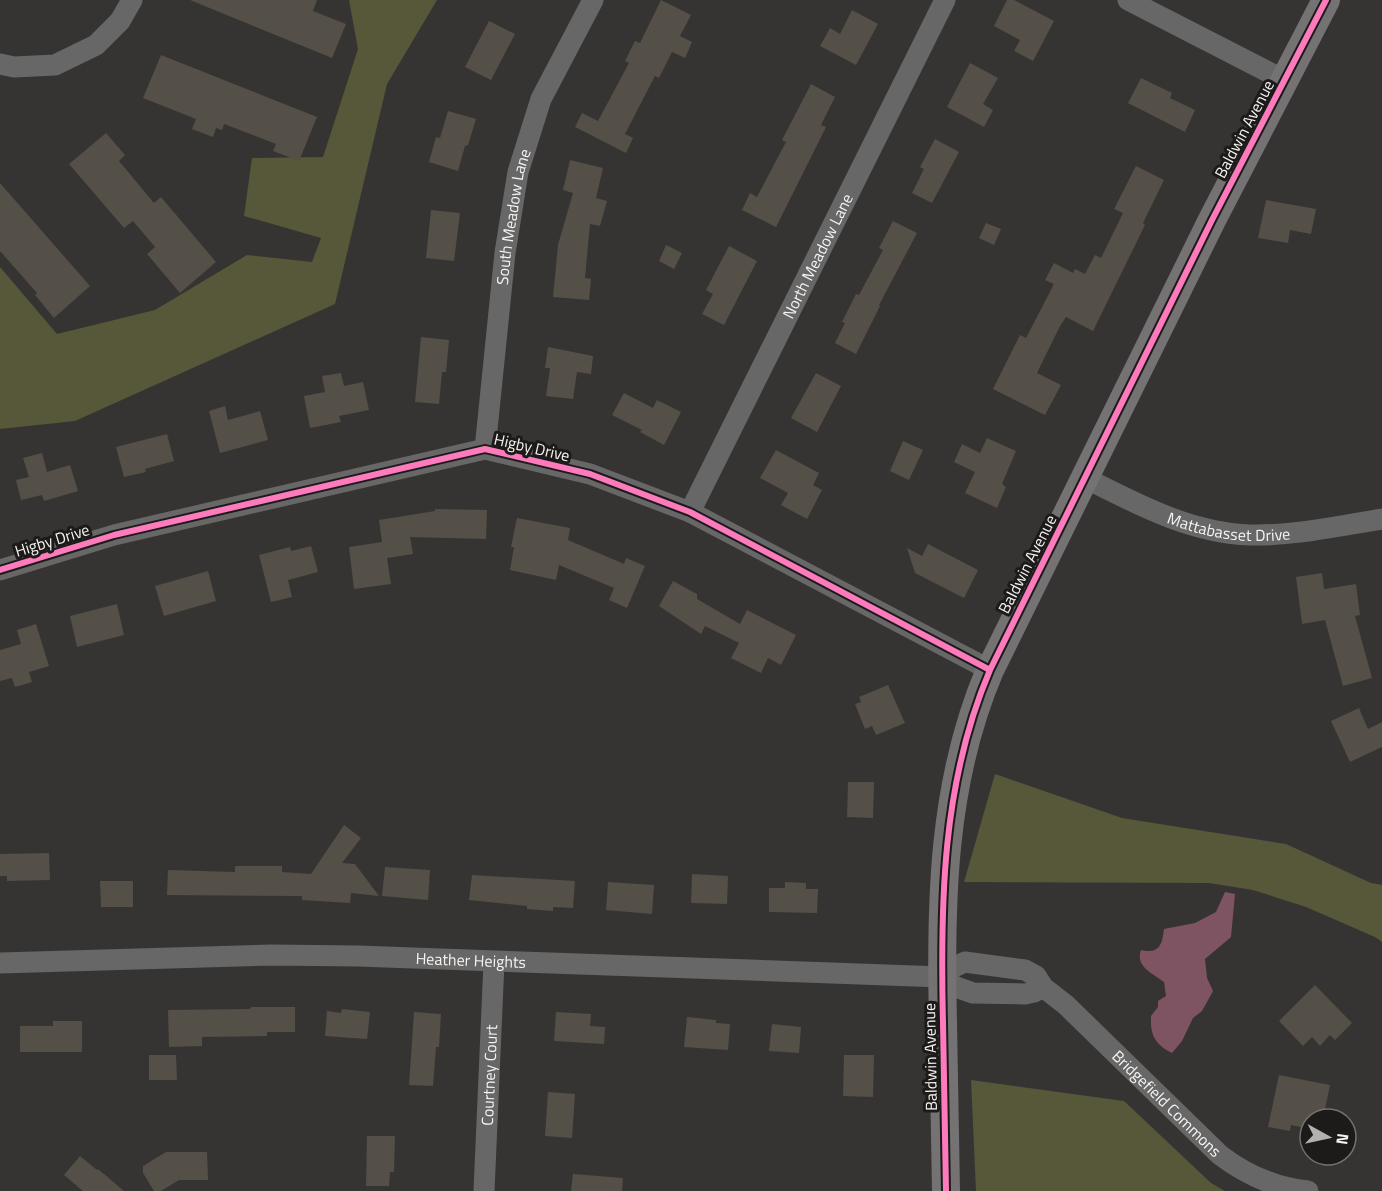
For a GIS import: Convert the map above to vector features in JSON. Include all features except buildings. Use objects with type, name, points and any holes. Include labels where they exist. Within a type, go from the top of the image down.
[{"type":"street","points":[[0,64],[14,67],[55,65],[96,45],[120,21],[132,0]]},
{"type":"street","name":"South Meadow Lane","points":[[485,449],[505,253],[518,172],[542,99],[593,0]]},
{"type":"street","name":"North Meadow Lane","points":[[690,512],[945,0]]},
{"type":"street","points":[[1128,0],[1284,80]]},
{"type":"street","name":"Baldwin Avenue","points":[[946,1191],[942,977],[943,899],[950,816],[960,760],[968,731],[990,670],[1171,300],[1326,0]]},
{"type":"street","name":"Higby Drive","points":[[0,570],[114,535],[485,449],[590,474],[690,512],[990,670]]},
{"type":"street","name":"Mattabasset Drive","points":[[1085,478],[1158,514],[1206,528],[1248,535],[1289,533],[1382,519]]},
{"type":"street","name":"Heather Heights","points":[[0,963],[271,955],[942,977]]},
{"type":"street","name":"Courtney Court","points":[[484,1191],[494,962]]},
{"type":"street","name":"Bridgefield Commons","points":[[942,977],[954,967],[965,962],[1025,970],[1036,976],[1042,987],[1066,1005],[1220,1155],[1233,1165],[1276,1184],[1308,1191]]},
{"type":"street","points":[[942,977],[956,987],[973,993],[1025,994],[1042,987]]},
{"type":"green space","points":[[349,0],[437,0],[387,84],[335,304],[75,421],[0,429],[0,267],[57,334],[155,310],[247,255],[312,262],[321,238],[244,216],[252,158],[323,157],[358,49]]},
{"type":"green space","points":[[995,774],[1122,818],[1286,844],[1371,883],[1382,885],[1382,942],[1306,907],[1253,890],[1209,883],[964,882]]},
{"type":"green space","points":[[971,1080],[1124,1101],[1211,1183],[1225,1191],[976,1191]]},
{"type":"shaded area","points":[[1225,892],[1235,894],[1231,937],[1205,959],[1207,978],[1213,991],[1202,1011],[1193,1018],[1182,1041],[1172,1053],[1161,1046],[1151,1029],[1151,1016],[1158,1007],[1158,1001],[1166,996],[1164,982],[1143,965],[1141,950],[1156,950],[1161,944],[1164,929],[1195,923],[1216,912]]},
{"type":"cycle path","points":[[946,1191],[942,978],[944,888],[953,799],[974,712],[990,670],[1212,220],[1326,0]]},
{"type":"cycle path","points":[[0,570],[114,535],[485,449],[590,474],[690,512],[990,670]]}]
